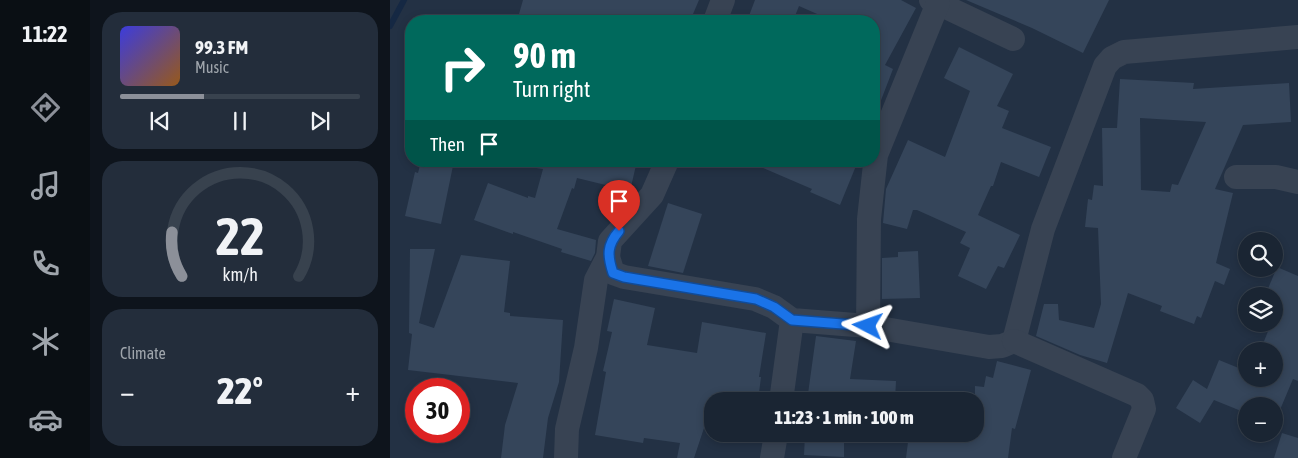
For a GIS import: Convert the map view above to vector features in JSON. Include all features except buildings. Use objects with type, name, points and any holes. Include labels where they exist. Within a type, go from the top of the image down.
[{"type":"street","points":[[718,15],[723,0]]},
{"type":"street","points":[[880,144],[934,2],[1013,39]]},
{"type":"street","points":[[1014,341],[1044,229],[1105,66],[1112,58],[1124,52],[1298,38]]},
{"type":"street","points":[[566,458],[567,429],[586,348],[596,280],[608,257],[610,241],[652,195],[664,167]]},
{"type":"street","points":[[868,326],[869,219],[875,167]]},
{"type":"street","points":[[1236,177],[1276,177],[1298,182]]},
{"type":"street","points":[[608,257],[613,273],[624,277],[756,299],[774,307],[792,320],[868,326],[989,347],[1002,346],[1014,341],[1137,395],[1142,400],[1144,409],[1124,458]]},
{"type":"street","points":[[782,392],[792,320]]},
{"type":"street","points":[[772,458],[775,442]]},
{"type":"waterway","points":[[390,26],[404,0]]},
{"type":"route","points":[[619,231],[610,241],[608,257],[613,273],[624,277],[756,299],[774,307],[792,320],[868,326]]}]
